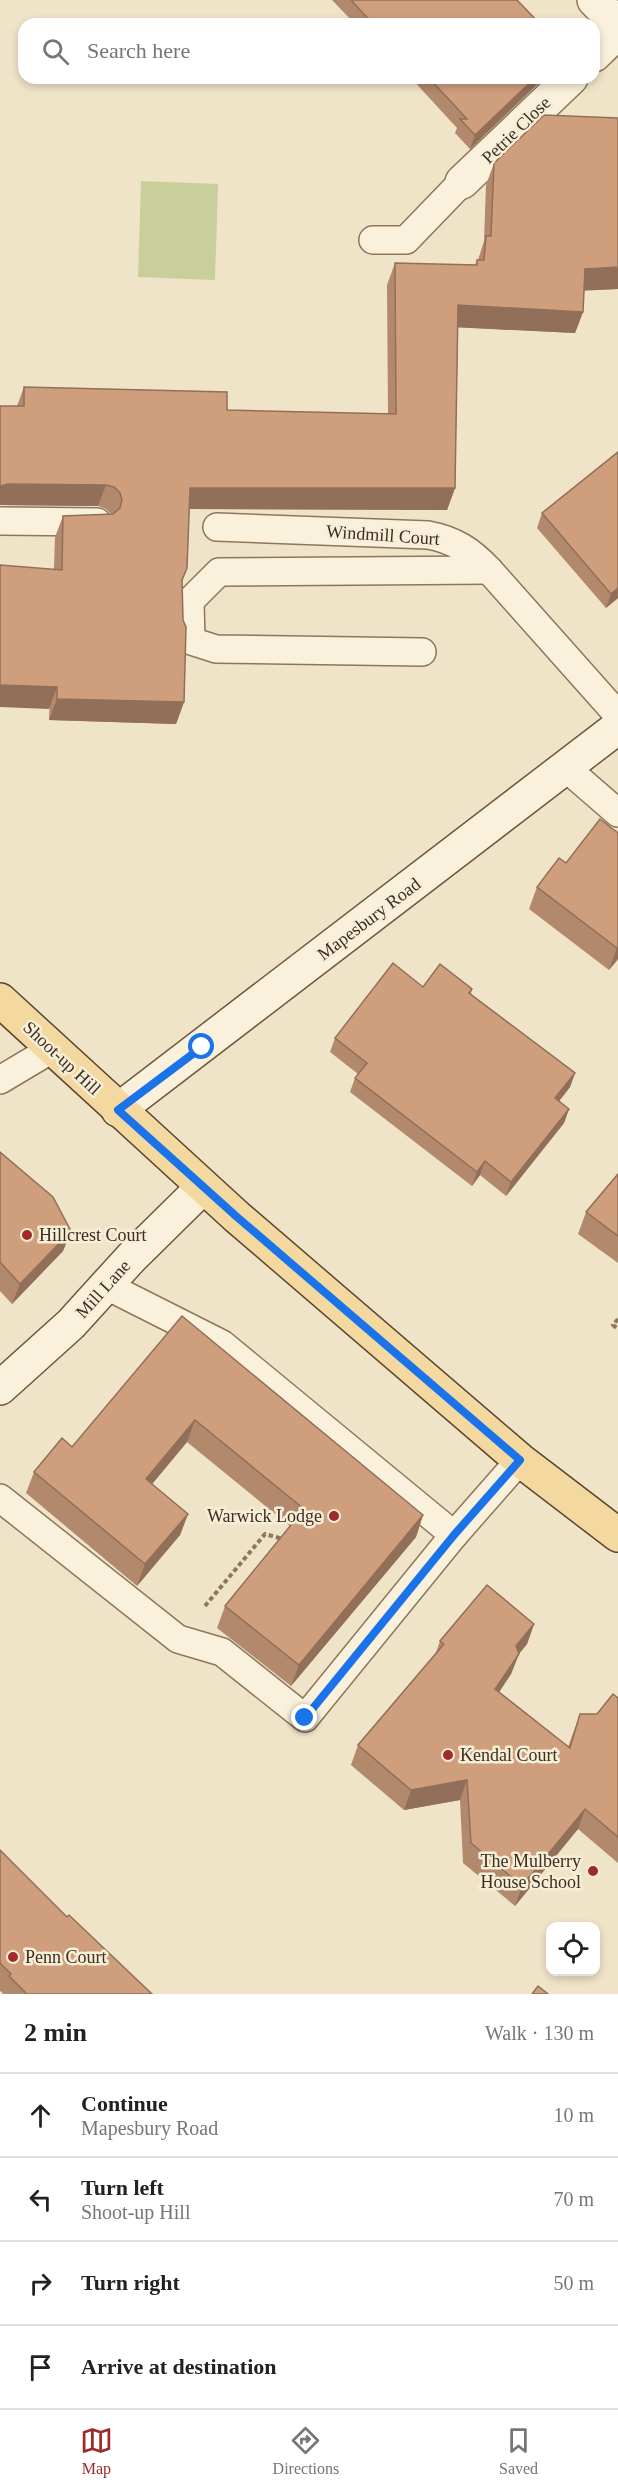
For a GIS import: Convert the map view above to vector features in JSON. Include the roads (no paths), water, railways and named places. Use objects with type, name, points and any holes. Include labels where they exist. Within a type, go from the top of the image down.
[{"type":"main road","name":"Shoot-up Hill","points":[[0,1000],[203,1187],[520,1460],[618,1535]]},
{"type":"street","points":[[594,0],[618,25]]},
{"type":"street","points":[[600,50],[618,32]]},
{"type":"street","name":"Petrie Close","points":[[462,182],[564,84]]},
{"type":"street","name":"Mapesbury Road","points":[[118,1110],[618,727]]},
{"type":"street","name":"Mill Lane","points":[[0,1388],[71,1324],[105,1285],[203,1187]]},
{"type":"lane","points":[[373,240],[406,240],[462,182]]},
{"type":"lane","points":[[0,521],[98,522]]},
{"type":"lane","name":"Windmill Court","points":[[217,527],[428,535],[455,542],[467,549],[489,570],[618,715]]},
{"type":"lane","points":[[422,652],[216,649],[191,641],[190,601],[219,572],[489,570]]},
{"type":"lane","points":[[566,768],[618,813]]},
{"type":"lane","points":[[0,1080],[52,1049]]},
{"type":"lane","points":[[105,1285],[222,1344],[454,1535]]},
{"type":"lane","points":[[0,1498],[178,1639],[222,1652],[305,1718],[454,1535],[520,1460]]},
{"type":"place","name":"Hillcrest Court","points":[[27,1235]]},
{"type":"place","name":"Warwick Lodge","points":[[334,1516]]},
{"type":"place","name":"Kendal Court","points":[[448,1755]]},
{"type":"place","name":"The Mulberry House School","points":[[593,1871]]},
{"type":"place","name":"Penn Court","points":[[13,1957]]}]
